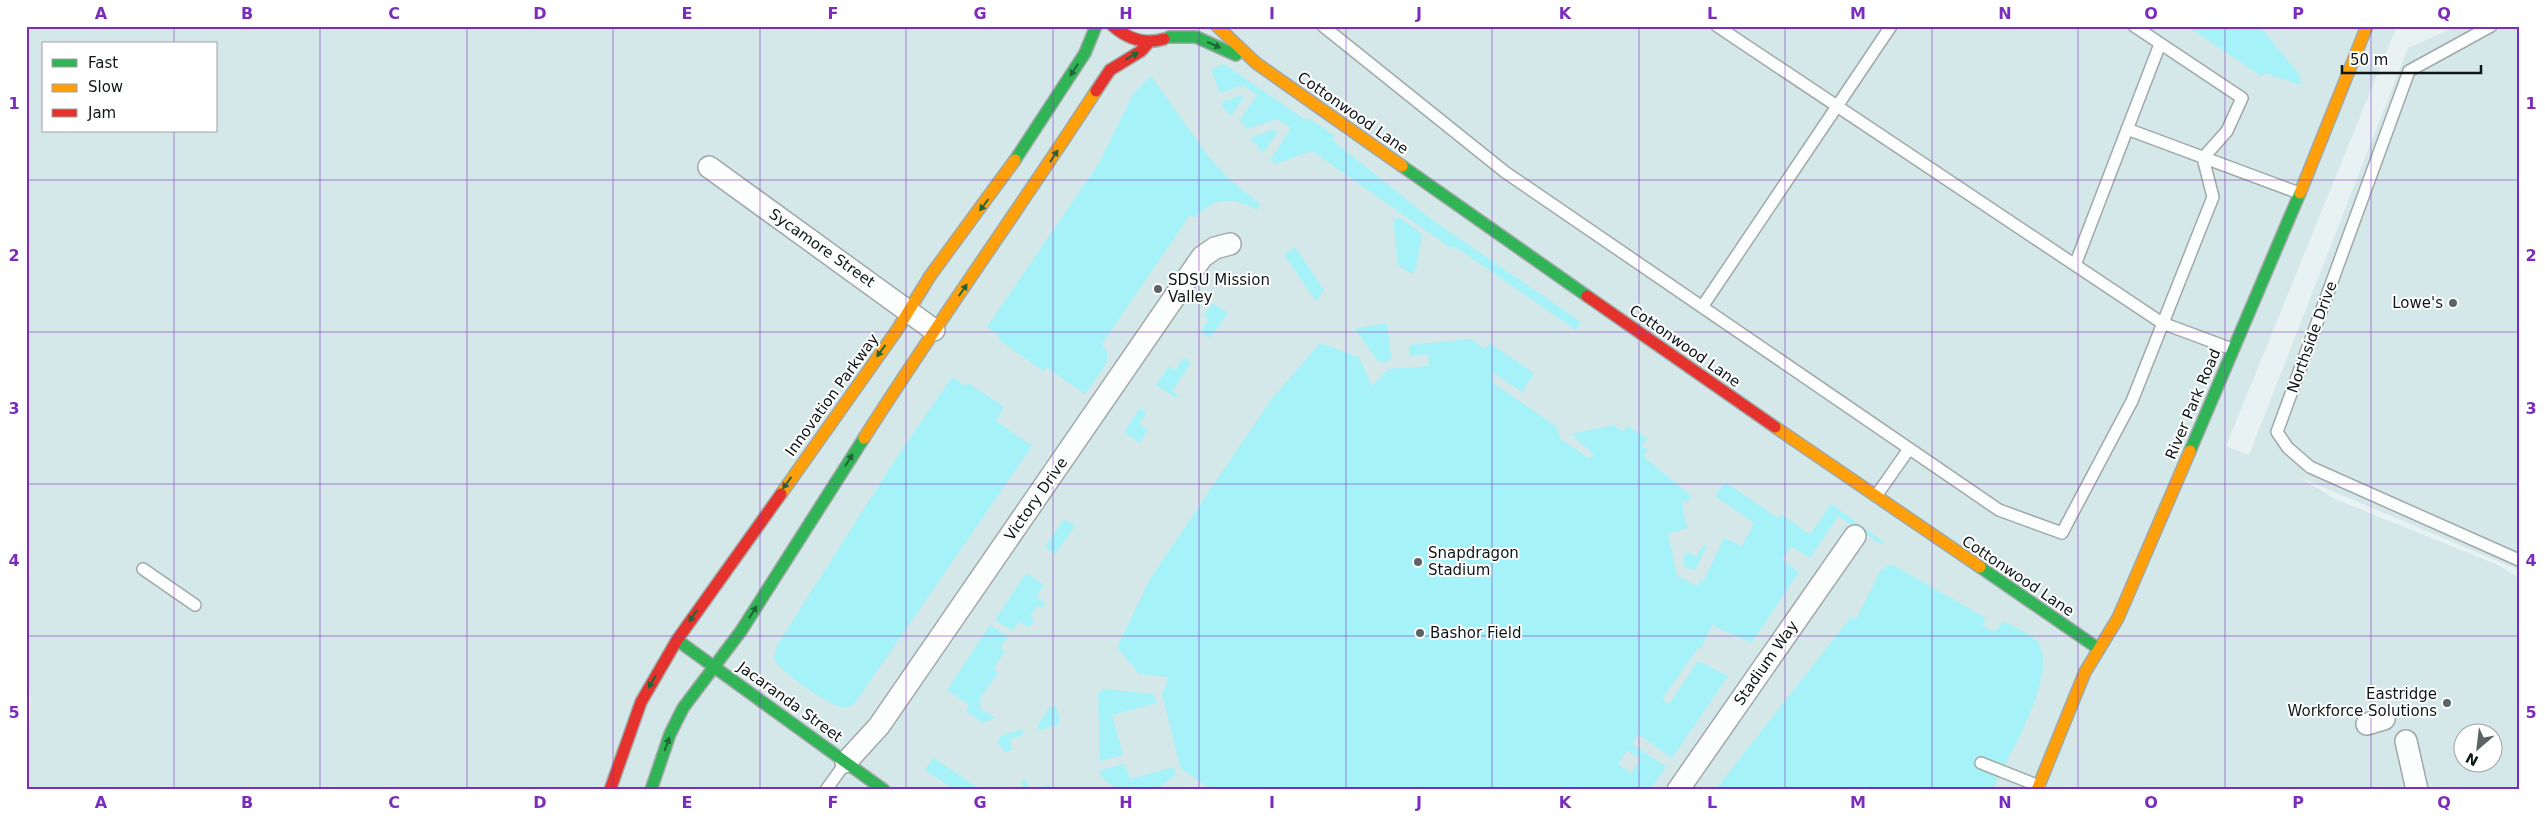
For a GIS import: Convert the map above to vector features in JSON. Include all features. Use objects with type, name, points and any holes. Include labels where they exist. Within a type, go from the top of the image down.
[{"type":"street","name":"Innovation Parkway","points":[[610,790],[641,702],[677,640],[909,311],[930,276],[1000,182],[1085,53],[1096,26]]},
{"type":"street","points":[[1113,26],[1129,38],[1149,42],[1169,37],[1183,26]]},
{"type":"street","name":"Cottonwood Lane","points":[[1217,26],[1256,63],[1876,497],[2099,649]]},
{"type":"street","name":"River Park Road","points":[[2038,788],[2085,672],[2118,618],[2299,193],[2367,26]]},
{"type":"street","name":"Cottonwood Lane","points":[[1169,37],[1196,38],[1256,63]]},
{"type":"street","points":[[651,790],[670,734],[683,708],[716,667],[934,330],[1036,184],[1110,70],[1141,52],[1149,42]]},
{"type":"street","name":"Sycamore Street","points":[[709,167],[934,330]]},
{"type":"street","name":"Victory Drive","points":[[846,762],[879,726],[1202,257],[1215,248],[1230,244]]},
{"type":"street","name":"Stadium Way","points":[[1678,790],[1855,536]]},
{"type":"street","name":"Jacaranda Street","points":[[677,640],[884,790]]},
{"type":"street","points":[[2406,741],[2417,790]]},
{"type":"lane","points":[[1323,26],[1504,172],[1999,510],[2062,533],[2132,401],[2213,197],[2203,158]]},
{"type":"lane","points":[[1717,26],[2162,323],[2232,349]]},
{"type":"lane","points":[[1702,307],[1891,26]]},
{"type":"lane","points":[[2134,26],[2242,98],[2227,131],[2203,158]]},
{"type":"lane","name":"Northside Drive","points":[[2491,26],[2409,71],[2278,432],[2288,448],[2310,467],[2519,560]]},
{"type":"lane","points":[[2075,265],[2160,44]]},
{"type":"lane","points":[[2127,129],[2299,193]]},
{"type":"lane","points":[[1876,497],[1909,449]]},
{"type":"lane","points":[[143,569],[195,605]]},
{"type":"lane","points":[[826,790],[846,762]]},
{"type":"lane","points":[[1981,762],[2038,788]]},
{"type":"shaded area","name":"SDSU Mission Valley","points":[[26,26],[2397,26],[2226,446],[2249,455],[2408,48],[2458,26],[2519,26],[2519,570],[2299,477],[2335,499],[2498,565],[2519,578],[2519,790],[26,790],[26,732],[30,723],[31,699],[26,685]]},
{"type":"shaded area","points":[[2187,26],[2259,26],[2299,74],[2301,85],[2266,73],[2261,76]]},
{"type":"shaded area","points":[[1224,64],[1307,121],[1309,118],[1335,136],[1332,140],[1431,219],[1581,322],[1576,330],[1454,246],[1452,249],[1312,151],[1275,164],[1270,160],[1291,128],[1277,119],[1246,129],[1245,125],[1239,121],[1257,95],[1243,85],[1220,93],[1211,69]]},
{"type":"shaded area","points":[[1151,76],[1208,156],[1230,180],[1260,204],[1257,210],[1240,202],[1224,201],[1209,206],[1195,218],[1190,215],[1101,345],[1107,351],[1107,361],[1085,394],[1046,367],[1043,371],[998,339],[1000,336],[987,327],[1099,163],[1133,94]]},
{"type":"shaded area","points":[[1242,95],[1243,99],[1231,116],[1223,108],[1222,102]]},
{"type":"shaded area","points":[[1275,129],[1277,133],[1263,153],[1250,138]]},
{"type":"shaded area","points":[[1400,218],[1422,234],[1416,269],[1412,274],[1398,265],[1393,219]]},
{"type":"shaded area","points":[[1295,247],[1324,290],[1316,301],[1284,255]]},
{"type":"shaded area","points":[[1212,303],[1228,313],[1210,338],[1201,332],[1209,319],[1204,315]]},
{"type":"shaded area","points":[[1387,323],[1391,357],[1390,360],[1384,363],[1377,360],[1355,329]]},
{"type":"shaded area","name":"Snapdragon Stadium","points":[[1471,339],[1485,349],[1490,343],[1532,372],[1533,375],[1522,392],[1492,372],[1493,383],[1557,427],[1560,439],[1590,459],[1594,455],[1571,434],[1614,425],[1623,432],[1628,426],[1648,439],[1641,445],[1648,451],[1643,456],[1691,496],[1688,501],[1682,502],[1687,528],[1668,534],[1677,576],[1697,586],[1700,581],[1703,582],[1724,538],[1742,546],[1754,523],[1715,496],[1725,482],[1778,518],[1781,514],[1810,535],[1831,504],[1884,542],[1882,545],[1838,516],[1810,558],[1791,546],[1782,560],[1799,572],[1751,643],[1712,625],[1701,648],[1698,648],[1662,699],[1669,704],[1698,661],[1728,676],[1672,758],[1638,734],[1632,744],[1666,767],[1650,790],[1212,790],[1181,769],[1162,694],[1169,677],[1139,674],[1117,647],[1150,579],[1270,401],[1320,343],[1359,357],[1372,386],[1388,369],[1429,366],[1428,354],[1410,356],[1409,345]],"holes":[[[1627,750],[1641,759],[1631,773],[1618,764]]]},
{"type":"shaded area","points":[[1184,357],[1191,363],[1172,391],[1178,395],[1176,398],[1156,385],[1169,366],[1175,370]]},
{"type":"shaded area","points":[[952,377],[965,386],[968,383],[1004,407],[996,421],[1032,446],[855,703],[847,708],[839,706],[807,689],[787,673],[774,659],[776,647],[895,460]]},
{"type":"shaded area","points":[[1140,408],[1147,413],[1139,424],[1148,430],[1139,443],[1124,432]]},
{"type":"shaded area","points":[[1064,519],[1075,526],[1055,554],[1045,547]]},
{"type":"shaded area","points":[[1704,545],[1707,546],[1695,570],[1685,567],[1683,558],[1687,552],[1696,556]]},
{"type":"shaded area","points":[[1891,564],[1986,618],[1982,625],[1995,632],[2004,621],[2028,634],[2039,644],[2043,658],[2042,676],[2036,696],[2028,717],[1992,790],[1715,790],[1851,617],[1856,619],[1881,570]]},
{"type":"shaded area","points":[[1026,573],[1044,585],[1036,597],[1045,603],[1042,608],[1038,605],[1030,616],[1035,619],[1029,628],[1019,621],[1012,631],[995,620]]},
{"type":"shaded area","points":[[990,625],[1008,637],[1000,647],[1005,651],[993,669],[998,673],[978,701],[982,703],[979,708],[995,718],[983,723],[966,711],[969,705],[947,690]]},
{"type":"shaded area","points":[[1103,689],[1153,694],[1157,703],[1112,715],[1123,755],[1100,761],[1098,694]]},
{"type":"shaded area","points":[[1056,706],[1060,724],[1039,730],[1037,726],[1049,708]]},
{"type":"shaded area","points":[[1022,729],[1023,735],[1010,739],[1012,750],[1005,752],[998,743],[1000,736]]},
{"type":"shaded area","points":[[934,757],[981,790],[955,790],[925,770]]},
{"type":"shaded area","points":[[1125,764],[1130,779],[1174,767],[1175,775],[1156,790],[1119,790],[1102,778],[1100,770]]},
{"type":"shaded area","points":[[1026,780],[1029,790],[1024,790],[1021,781]]},
{"type":"shaded area","points":[[1050,785],[1049,790],[1029,790]]},
{"type":"traffic: fast","points":[[1015,160],[1085,53],[1096,26]]},
{"type":"traffic: fast","points":[[1169,37],[1196,37],[1236,55]]},
{"type":"traffic: fast","points":[[1402,166],[1587,296]]},
{"type":"traffic: fast","points":[[2190,451],[2300,193]]},
{"type":"traffic: fast","points":[[651,790],[670,734],[683,708],[741,631],[864,438]]},
{"type":"traffic: fast","points":[[1980,567],[2099,649]]},
{"type":"traffic: fast","points":[[677,640],[884,790]]},
{"type":"traffic: slow","points":[[1217,26],[1256,63],[1402,166]]},
{"type":"traffic: slow","points":[[2300,193],[2367,26]]},
{"type":"traffic: slow","points":[[864,438],[921,350],[1096,91]]},
{"type":"traffic: slow","points":[[781,494],[897,330],[930,276],[1015,160]]},
{"type":"traffic: slow","points":[[1775,427],[1980,567]]},
{"type":"traffic: slow","points":[[2037,790],[2085,672],[2118,618],[2190,451]]},
{"type":"traffic: jam","points":[[1113,26],[1137,40],[1157,41],[1164,39]]},
{"type":"traffic: jam","points":[[1096,91],[1110,70],[1141,51],[1149,42]]},
{"type":"traffic: jam","points":[[1587,296],[1775,427]]},
{"type":"traffic: jam","points":[[610,790],[641,702],[677,640],[781,494]]},
{"type":"place","name":"SDSU Mission Valley","points":[[1158,289]]},
{"type":"place","name":"Lowe's","points":[[2453,303]]},
{"type":"place","name":"Snapdragon Stadium","points":[[1418,562]]},
{"type":"place","name":"Bashor Field","points":[[1420,633]]},
{"type":"place","name":"Eastridge Workforce Solutions","points":[[2447,703]]}]
